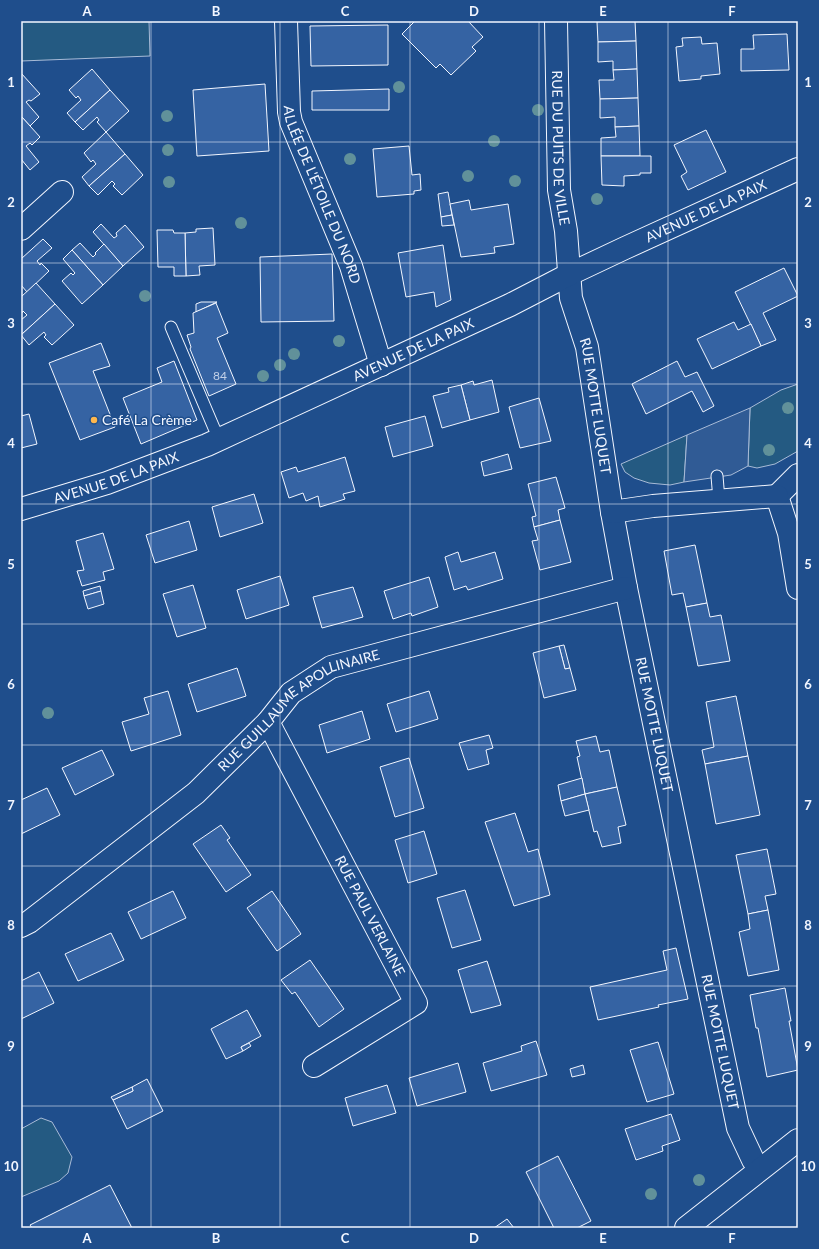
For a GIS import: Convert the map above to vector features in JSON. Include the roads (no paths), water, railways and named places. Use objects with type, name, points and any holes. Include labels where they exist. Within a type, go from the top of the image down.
[{"type":"street","name":"ALLÉE DE L'ÉTOILE DU NORD","points":[[286,21],[289,112],[291,122],[351,266],[381,365]]},
{"type":"street","name":"RUE DU PUITS DE VILLE","points":[[556,21],[559,190],[566,231],[570,274]]},
{"type":"street","name":"AVENUE DE LA PAIX","points":[[21,509],[107,483],[220,439],[510,305],[570,274],[798,169]]},
{"type":"street","points":[[21,229],[62,192]]},
{"type":"street","name":"RUE MOTTE LUQUET","points":[[570,274],[571,298],[588,347],[612,512],[626,588],[738,1128],[753,1160],[760,1169]]},
{"type":"street","points":[[612,512],[653,506],[776,496],[798,475]]},
{"type":"street","points":[[776,496],[789,533],[798,588]]},
{"type":"street","name":"RUE GUILLAUME APOLLINAIRE","points":[[21,926],[35,917],[196,793],[268,722],[291,693],[331,667],[626,588]]},
{"type":"street","name":"RUE PAUL VERLAINE","points":[[268,722],[416,1003],[314,1066]]},
{"type":"street","points":[[686,1228],[798,1140]]},
{"type":"lane","points":[[171,327],[220,439]]},
{"type":"lane","points":[[717,476],[719,500]]},
{"type":"place","name":"Café La Crème","points":[[94,420]]}]
